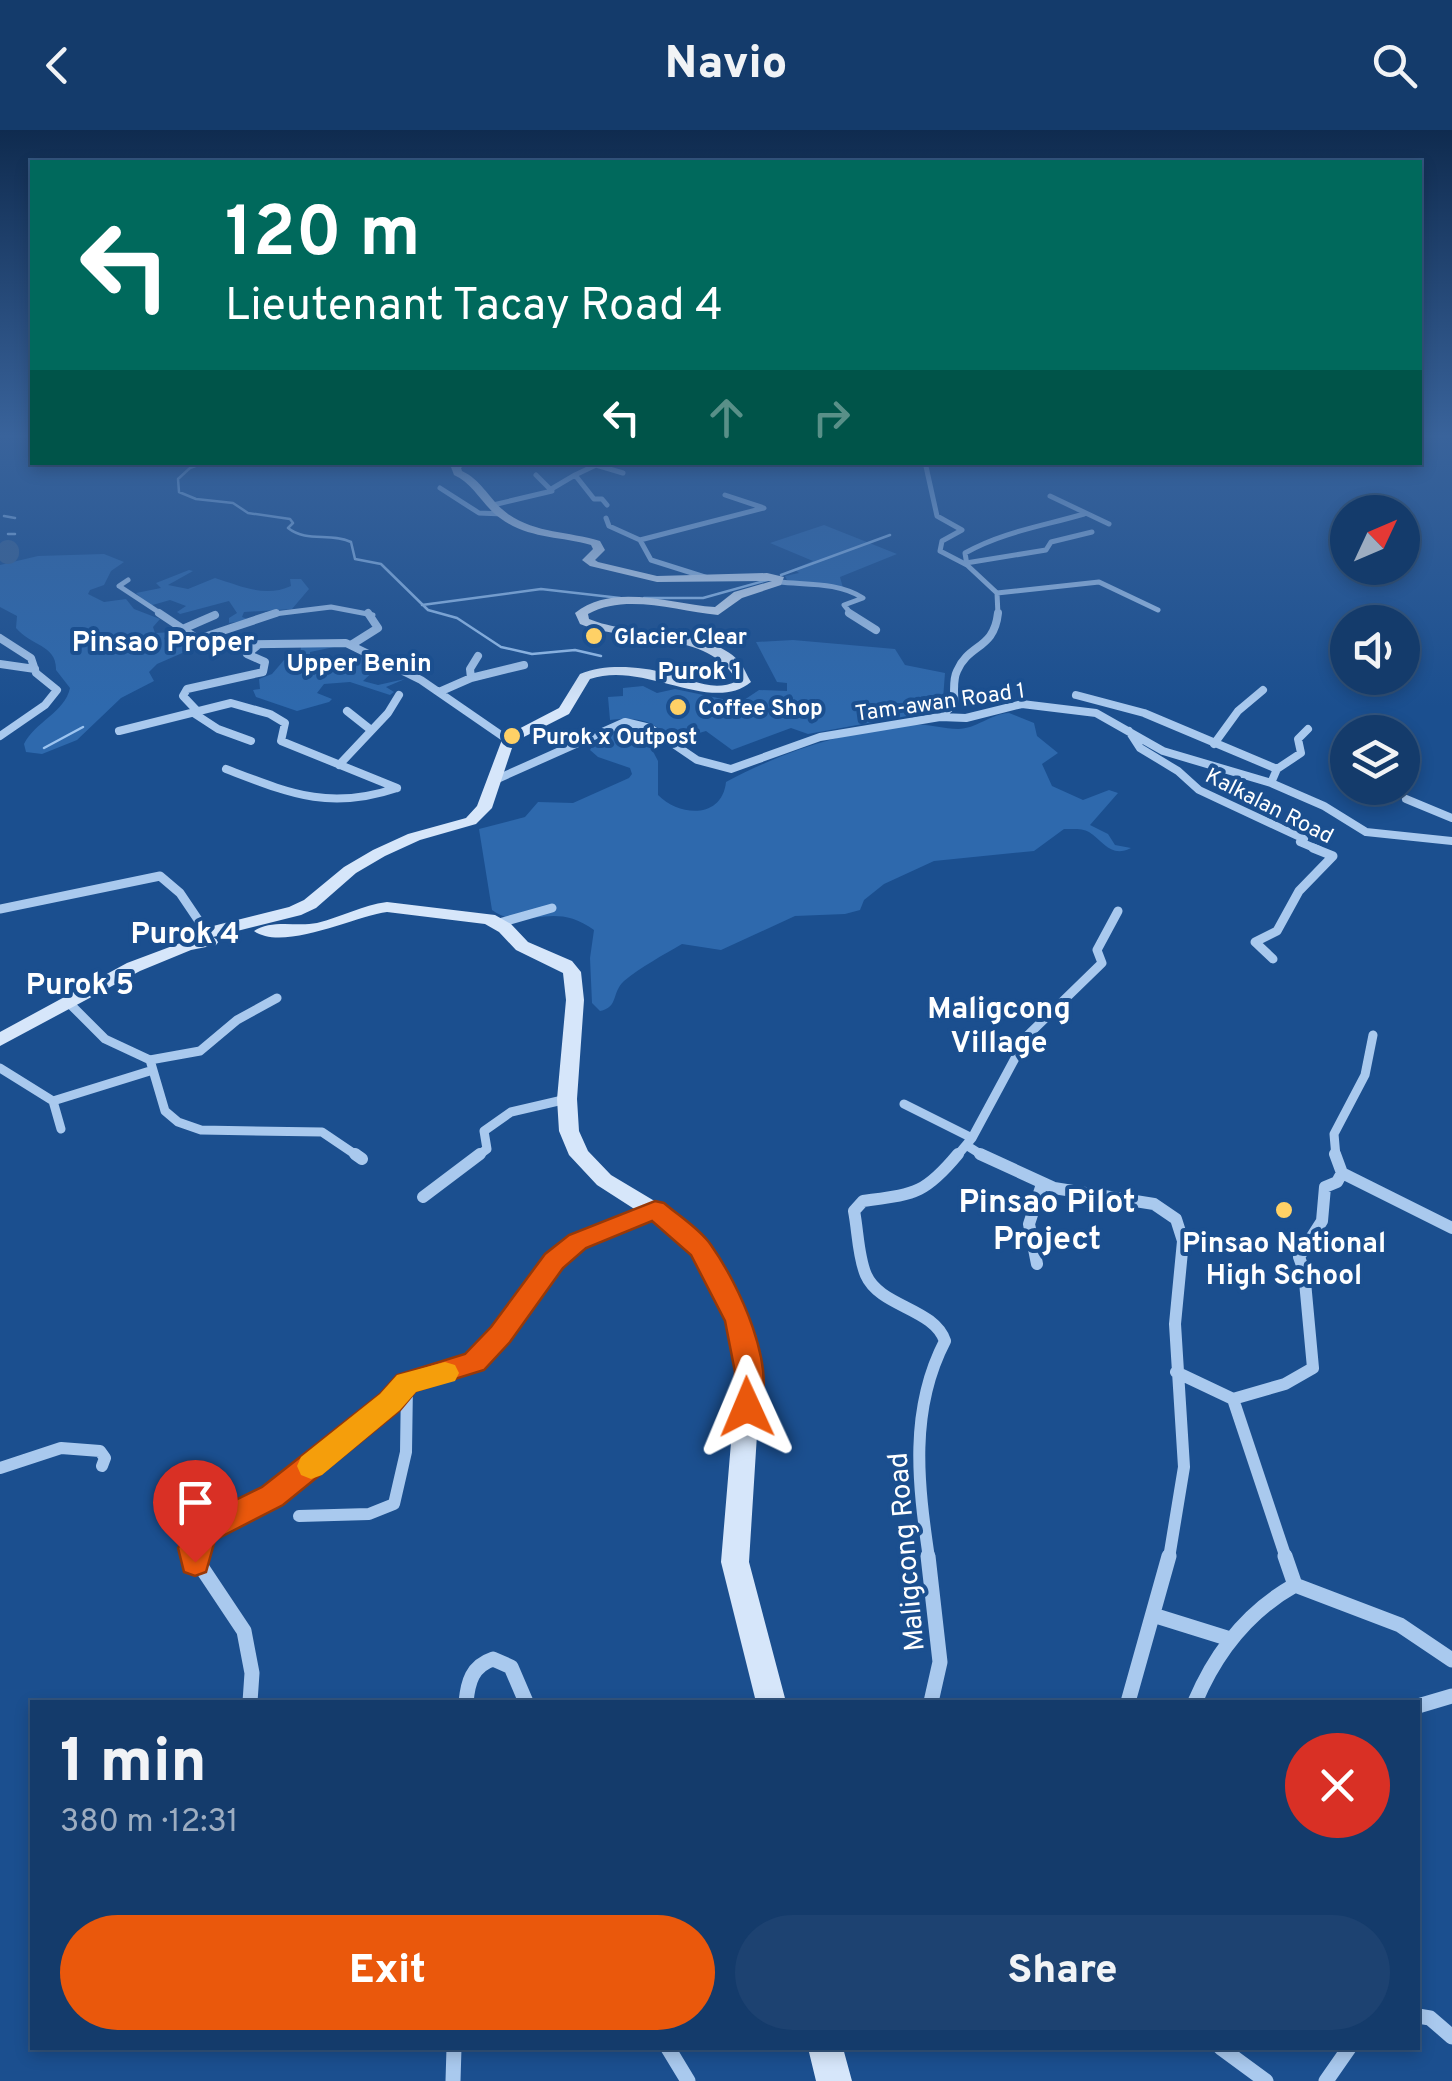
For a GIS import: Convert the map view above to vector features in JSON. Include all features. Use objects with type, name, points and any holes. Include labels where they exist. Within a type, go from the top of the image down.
[{"type":"main road","points":[[0,1040],[203,937],[310,904],[350,870],[379,853],[414,837],[471,821],[484,808],[508,740],[562,712],[570,704],[578,682],[588,675],[658,675],[704,690],[744,682],[740,671],[717,652],[652,635],[599,629],[584,621],[580,614],[585,609],[650,602],[716,612],[738,595],[780,579],[650,579],[594,564],[588,558],[600,548],[594,542],[534,532],[523,525]]},
{"type":"main road","points":[[203,937],[320,928],[368,909],[387,907],[498,923],[522,946],[566,965],[572,972],[575,1000],[567,1099],[569,1131],[578,1155],[604,1180],[655,1210],[700,1249],[713,1266],[744,1335],[749,1372],[734,1562],[771,1700]]},
{"type":"main road","points":[[826,2050],[834,2081]]},
{"type":"street","points":[[609,525],[640,540],[651,560],[709,578]]},
{"type":"street","points":[[640,540],[698,525]]},
{"type":"street","points":[[940,716],[954,704],[954,676],[960,666],[992,642],[997,624],[997,593],[967,564],[940,551],[942,540],[962,530],[953,525]]},
{"type":"street","points":[[967,564],[968,551],[998,534],[1047,525]]},
{"type":"street","points":[[967,564],[1046,550],[1051,542],[1092,532]]},
{"type":"street","points":[[128,580],[119,586],[197,639],[216,646],[321,641],[351,645],[439,692],[508,740]]},
{"type":"street","points":[[780,582],[859,594],[863,598],[844,605],[850,614],[876,630]]},
{"type":"street","points":[[997,593],[1099,582],[1158,610]]},
{"type":"street","points":[[197,639],[227,634],[252,620],[277,614],[352,608],[372,614],[378,628],[351,645]]},
{"type":"street","points":[[186,628],[215,615]]},
{"type":"street","points":[[0,638],[31,658],[35,670],[57,690],[55,697],[0,736]]},
{"type":"street","points":[[251,741],[218,729],[196,713],[183,696],[187,689],[263,672],[265,662],[247,654],[258,645]]},
{"type":"street","points":[[471,678],[470,668],[478,656]]},
{"type":"street","points":[[0,664],[35,670]]},
{"type":"street","points":[[439,692],[471,678],[524,665]]},
{"type":"street","points":[[1214,744],[1238,711],[1264,690]]},
{"type":"street","points":[[339,765],[388,713],[398,695]]},
{"type":"street","points":[[1076,696],[1124,706],[1277,769]]},
{"type":"street","points":[[119,731],[230,703],[270,714],[284,723],[281,741],[397,788],[371,797],[304,798],[226,768]]},
{"type":"street","name":"Tam-awan Road 1","points":[[494,780],[624,722],[650,728],[697,760],[731,768],[820,737],[940,716],[966,718],[1022,704],[1086,711],[1163,751],[1271,783],[1324,806],[1366,832],[1452,841]]},
{"type":"street","points":[[347,710],[370,730]]},
{"type":"street","points":[[1271,783],[1277,769],[1300,753],[1298,739],[1308,729]]},
{"type":"street","name":"Kalkalan Road","points":[[1129,730],[1140,748],[1178,771],[1199,790],[1248,810],[1304,838],[1300,842],[1333,856],[1298,890],[1277,931],[1255,942],[1274,959]]},
{"type":"street","points":[[1420,805],[1452,818]]},
{"type":"street","points":[[0,909],[160,876],[180,892],[203,937]]},
{"type":"street","points":[[498,923],[552,908]]},
{"type":"street","name":"Maligcong Road","points":[[932,1700],[941,1662],[919,1447],[927,1370],[945,1341],[941,1330],[876,1289],[866,1276],[854,1211],[863,1201],[916,1194],[927,1188],[969,1141],[1027,1036],[1102,963],[1096,950],[1118,911]]},
{"type":"street","points":[[54,1101],[200,1050],[237,1020],[277,998]]},
{"type":"street","points":[[71,1005],[105,1039],[151,1065],[165,1111],[192,1128],[322,1132],[362,1159]]},
{"type":"street","points":[[1373,1035],[1372,1066],[1336,1123],[1332,1154],[1342,1173],[1452,1228]]},
{"type":"street","points":[[0,1068],[54,1101],[61,1128]]},
{"type":"street","points":[[423,1197],[487,1149],[484,1131],[491,1122],[512,1112],[567,1099]]},
{"type":"street","points":[[904,1104],[969,1141],[1002,1170],[1072,1194],[1134,1198],[1176,1219],[1181,1233],[1182,1268],[1175,1319],[1183,1426],[1182,1498],[1176,1533],[1129,1700]]},
{"type":"street","points":[[1176,1372],[1232,1399],[1282,1386],[1314,1368],[1304,1271],[1299,1257],[1322,1221],[1325,1187],[1336,1182],[1342,1173]]},
{"type":"street","points":[[1037,1264],[1028,1241],[1027,1221],[1042,1184]]},
{"type":"street","points":[[250,1700],[252,1673],[244,1631],[224,1595],[195,1562],[194,1548],[204,1530],[273,1496],[390,1402],[407,1383],[474,1362],[501,1335],[554,1261],[578,1242],[655,1210]]},
{"type":"street","points":[[299,1516],[369,1514],[394,1504],[406,1452],[407,1383]]},
{"type":"street","points":[[1232,1399],[1295,1585],[1411,1632],[1452,1660]]},
{"type":"street","points":[[0,1468],[61,1448],[100,1451],[105,1458],[102,1466]]},
{"type":"street","points":[[1197,1700],[1230,1639],[1257,1609],[1295,1585]]},
{"type":"street","points":[[1153,1615],[1230,1639]]},
{"type":"street","points":[[466,1700],[470,1676],[480,1664],[493,1659],[511,1667],[525,1700]]},
{"type":"street","points":[[1420,1705],[1452,1696]]},
{"type":"street","points":[[1420,2016],[1430,2018],[1452,2037]]},
{"type":"street","points":[[453,2081],[454,2050]]},
{"type":"street","points":[[669,2050],[688,2081]]},
{"type":"street","points":[[1224,2050],[1266,2081]]},
{"type":"street","points":[[1326,2081],[1348,2050]]},
{"type":"shaded area","points":[[824,525],[897,554],[840,577],[843,588],[788,582],[785,576],[799,573],[794,569],[813,561],[770,543]]},
{"type":"shaded area","points":[[104,554],[124,562],[111,571],[104,585],[88,594],[104,602],[126,599],[134,609],[160,619],[153,627],[155,633],[174,632],[164,638],[167,643],[189,641],[196,647],[157,664],[149,672],[154,681],[121,698],[77,740],[42,754],[26,752],[24,744],[29,736],[62,704],[70,688],[56,670],[48,650],[22,634],[16,628],[17,616],[0,607],[0,565],[38,556]]},
{"type":"shaded area","points":[[193,571],[168,585],[188,589],[215,578],[253,590],[272,591],[291,586],[290,579],[301,579],[309,589],[292,609],[244,612],[242,617],[250,620],[229,623],[229,618],[237,613],[229,601],[180,614],[177,612],[186,606],[170,600],[149,606],[136,593],[161,588],[156,583]]},
{"type":"shaded area","points":[[793,640],[895,649],[905,665],[945,673],[943,699],[929,712],[808,734],[791,728],[732,750],[706,731],[672,741],[659,728],[645,722],[610,720],[608,697],[623,696],[623,688],[643,686],[657,693],[675,689],[732,701],[744,700],[759,690],[787,691],[787,683],[777,682],[756,642]]},
{"type":"shaded area","points":[[339,646],[310,652],[310,657],[333,662],[357,655],[379,666],[363,681],[378,685],[405,679],[386,687],[394,692],[390,695],[350,682],[324,684],[317,693],[332,699],[329,702],[297,711],[256,697],[253,690],[260,689],[259,679],[272,674],[284,660],[300,657],[301,647]]},
{"type":"shaded area","points":[[1009,713],[1034,723],[1037,736],[1058,753],[1042,764],[1052,786],[1083,800],[1109,790],[1118,793],[1090,825],[1108,834],[1115,845],[1131,848],[1113,850],[1087,831],[1064,829],[1034,851],[934,861],[884,884],[864,900],[860,910],[795,916],[721,950],[682,944],[624,981],[613,1003],[600,1011],[592,1003],[590,958],[594,930],[564,917],[515,919],[492,910],[479,829],[525,817],[538,802],[573,803],[629,778],[630,768],[598,757],[590,750],[612,731],[643,732],[658,761],[658,795],[677,807],[699,811],[717,803],[726,782],[816,744],[911,725],[965,728]]},
{"type":"waterway","points":[[291,525],[288,528],[303,535],[351,542],[355,559],[381,564],[423,605]]},
{"type":"waterway","points":[[8,534],[15,534]]},
{"type":"waterway","points":[[781,575],[890,535]]},
{"type":"waterway","points":[[644,598],[703,598],[771,579]]},
{"type":"waterway","points":[[423,605],[541,589],[620,598]]},
{"type":"waterway","points":[[423,605],[457,618],[501,647],[532,654],[575,650],[601,656]]},
{"type":"waterway","points":[[44,748],[83,727]]},
{"type":"slow traffic","points":[[311,1466],[390,1402],[407,1383],[445,1373]]},
{"type":"place","name":"Glacier Clear","points":[[594,636]]},
{"type":"place","name":"Coffee Shop","points":[[678,707]]},
{"type":"place","name":"Purok x Outpost","points":[[512,736]]},
{"type":"place","name":"Pinsao National High School","points":[[1284,1210]]},
{"type":"district","name":"Pinsao Proper","points":[[163,641]]},
{"type":"district","name":"Upper Benin","points":[[359,662]]},
{"type":"district","name":"Purok 1","points":[[700,670]]},
{"type":"district","name":"Purok 4","points":[[185,933]]},
{"type":"district","name":"Purok 5","points":[[80,984]]},
{"type":"district","name":"Maligcong Village","points":[[999,1025]]},
{"type":"district","name":"Pinsao Pilot Project","points":[[1047,1220]]},
{"type":"route","points":[[195,1562],[194,1548],[204,1530],[273,1496],[390,1402],[407,1383],[474,1362],[501,1335],[554,1261],[578,1242],[655,1210],[675,1224],[713,1266],[744,1335],[749,1372],[747,1407]]}]
